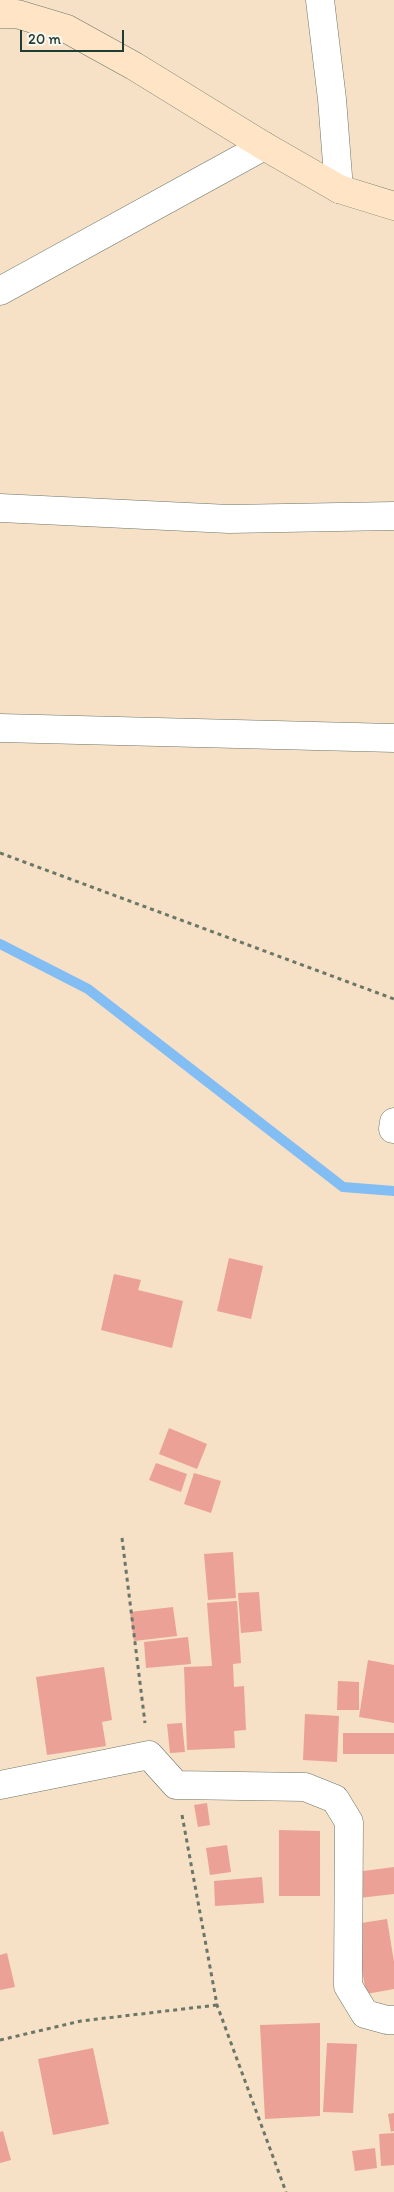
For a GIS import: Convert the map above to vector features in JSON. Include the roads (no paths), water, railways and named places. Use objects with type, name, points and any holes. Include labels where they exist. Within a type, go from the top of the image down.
[{"type":"street","points":[[320,0],[332,99],[339,189]]},
{"type":"street","points":[[0,14],[17,14],[67,29],[134,66],[264,146],[339,189],[394,206]]},
{"type":"street","points":[[0,291],[264,146]]},
{"type":"street","points":[[0,508],[229,519],[394,516]]},
{"type":"street","points":[[0,728],[394,738]]},
{"type":"street","points":[[0,1785],[149,1754],[176,1785],[305,1787],[335,1799],[348,1822],[348,1986],[365,2014],[394,2020]]},
{"type":"waterway","points":[[0,944],[88,989],[343,1187],[394,1191]]}]
